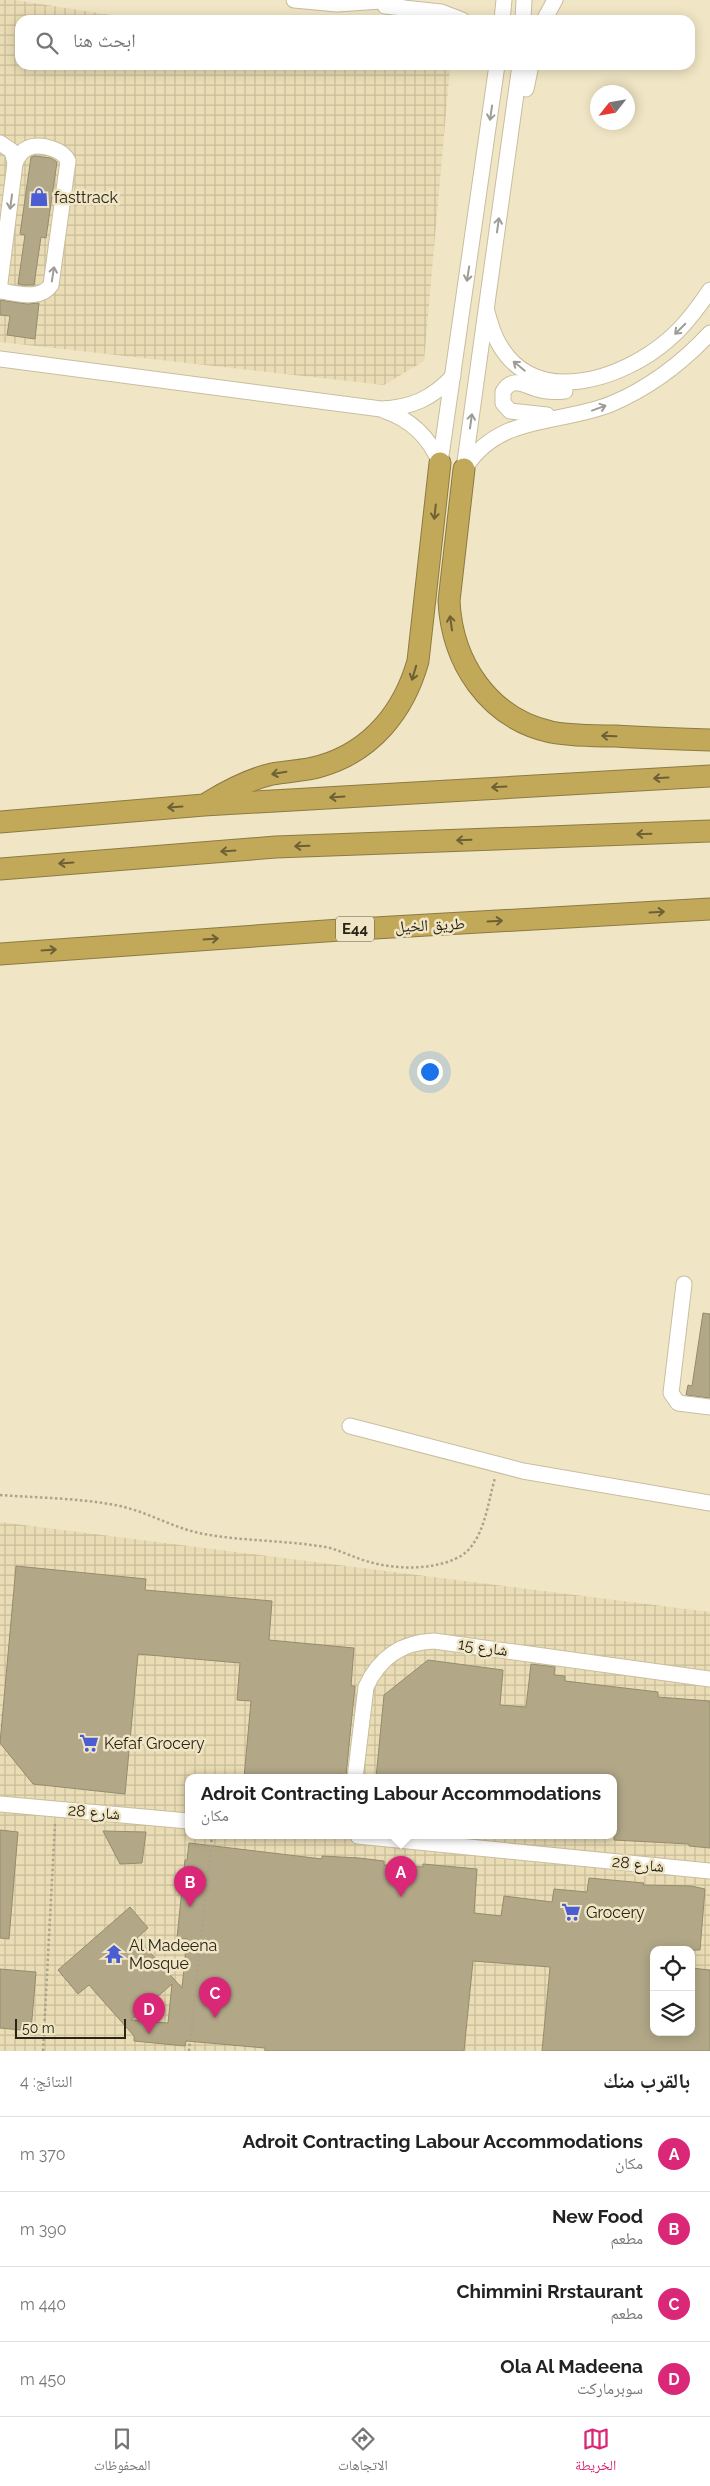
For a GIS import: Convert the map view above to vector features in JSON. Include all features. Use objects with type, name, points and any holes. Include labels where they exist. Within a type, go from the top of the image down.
[{"type":"highway","points":[[204,805],[254,780],[319,767],[344,758],[369,741],[392,717],[409,687],[418,661],[440,463]]},
{"type":"highway","points":[[464,469],[449,601],[450,617],[453,634],[464,665],[483,692],[514,717],[549,731],[572,734],[710,740]]},
{"type":"highway","points":[[0,822],[204,805],[710,776]]},
{"type":"highway","points":[[0,869],[276,847],[710,832]]},
{"type":"highway","name":"طريق الخيل","points":[[0,954],[340,930],[710,909]]},
{"type":"street","points":[[294,0],[337,4],[398,0]]},
{"type":"street","points":[[502,15],[504,0]]},
{"type":"street","points":[[523,15],[524,0]]},
{"type":"street","points":[[547,15],[555,0]]},
{"type":"street","points":[[369,2],[441,12],[449,15]]},
{"type":"street","points":[[440,463],[496,70]]},
{"type":"street","points":[[464,469],[519,70]]},
{"type":"street","points":[[515,110],[527,87],[530,70]]},
{"type":"street","points":[[0,143],[12,151],[3,233],[0,283]]},
{"type":"street","points":[[0,291],[40,295],[51,285],[68,161],[66,156],[58,150],[32,147],[23,151],[10,170]]},
{"type":"street","points":[[486,307],[499,345],[516,364],[526,372],[550,381],[576,383],[631,365],[657,349],[684,325],[710,290]]},
{"type":"street","points":[[464,469],[479,450],[498,434],[521,425],[573,416],[612,404],[649,385],[683,360],[710,333]]},
{"type":"street","points":[[0,359],[381,410],[394,409],[421,401],[438,390],[453,376]]},
{"type":"street","points":[[573,416],[510,411],[503,403],[503,392],[510,384],[520,382],[547,391],[570,391],[601,376]]},
{"type":"street","points":[[381,410],[406,420],[417,429],[427,439],[440,463]]},
{"type":"street","points":[[684,1284],[671,1393],[678,1403],[710,1408]]},
{"type":"street","points":[[350,1426],[556,1478],[710,1502]]},
{"type":"street","name":"شارع 15","points":[[355,1774],[366,1687],[370,1677],[384,1660],[397,1650],[412,1644],[434,1641],[710,1679]]},
{"type":"street","name":"شارع 28","points":[[0,1804],[185,1821]]},
{"type":"street","name":"شارع 28","points":[[388,1839],[710,1871]]},
{"type":"path","points":[[0,1495],[102,1503],[142,1512],[197,1533],[320,1546],[372,1563],[389,1566],[424,1566],[455,1560],[475,1542],[481,1530],[498,1464]]},
{"type":"path","points":[[43,2051],[56,1809]]},
{"type":"path","points":[[189,2051],[212,1839]]},
{"type":"shaded area","points":[[0,0],[15,0],[111,15],[15,15],[15,70],[450,70],[424,361],[384,385],[0,342]]},
{"type":"shaded area","points":[[0,1522],[710,1612],[710,2051],[0,2051]]},
{"type":"building","name":"fasttrack","points":[[31,157],[51,158],[57,162],[46,238],[41,237],[34,285],[22,285],[18,284],[25,235],[20,234]]},
{"type":"building","points":[[0,300],[27,304],[39,303],[35,339],[7,335],[10,316],[0,315]]},
{"type":"building","points":[[703,1313],[710,1314],[710,1398],[686,1395],[688,1385],[692,1386]]},
{"type":"building","points":[[16,1566],[146,1579],[145,1590],[272,1601],[269,1640],[354,1648],[351,1686],[355,1686],[346,1774],[244,1774],[251,1701],[237,1700],[240,1663],[138,1654],[125,1794],[33,1784],[0,1743]]},
{"type":"building","points":[[428,1660],[503,1670],[500,1705],[526,1707],[531,1664],[555,1667],[554,1675],[565,1676],[565,1681],[658,1692],[658,1697],[710,1701],[710,1848],[689,1846],[689,1844],[614,1840],[617,1839],[617,1774],[376,1774],[384,1695]]},
{"type":"building","points":[[0,1830],[18,1832],[9,1939],[0,1938]]},
{"type":"building","points":[[103,1831],[146,1832],[142,1863],[120,1864]]},
{"type":"building","points":[[189,1843],[322,1859],[322,1856],[359,1858],[384,1861],[384,1865],[423,1867],[423,1864],[477,1869],[474,1913],[501,1916],[504,1896],[552,1902],[554,1889],[587,1892],[589,1878],[644,1883],[643,1885],[691,1886],[705,1889],[700,1950],[695,1950],[695,1946],[650,1946],[650,2036],[695,2036],[695,1968],[710,1970],[710,2051],[542,2051],[550,1967],[473,1961],[464,2051],[265,2051],[265,2048],[186,2041],[185,2046],[134,2041],[134,2036],[89,1985],[78,1994],[58,1970],[130,1907],[148,1928],[137,1938],[182,1988],[187,1939],[177,1938],[185,1860],[187,1860]],"holes":[[[172,1984],[168,2023],[131,2020]]]},
{"type":"building","points":[[0,1969],[36,1972],[31,2031],[0,2028]]},
{"type":"place","name":"fasttrack","points":[[39,197]]},
{"type":"place","name":"Kefaf Grocery","points":[[89,1743]]},
{"type":"place","name":"Adroit Contracting Labour Accommodations","points":[[401,1897]]},
{"type":"place","name":"New Food","points":[[190,1907]]},
{"type":"place","name":"Grocery","points":[[571,1912]]},
{"type":"place","name":"Al Madeena Mosque","points":[[114,1954]]},
{"type":"place","name":"Chimmini Rrstaurant","points":[[215,2018]]},
{"type":"place","name":"Ola Al Madeena","points":[[149,2034]]}]
